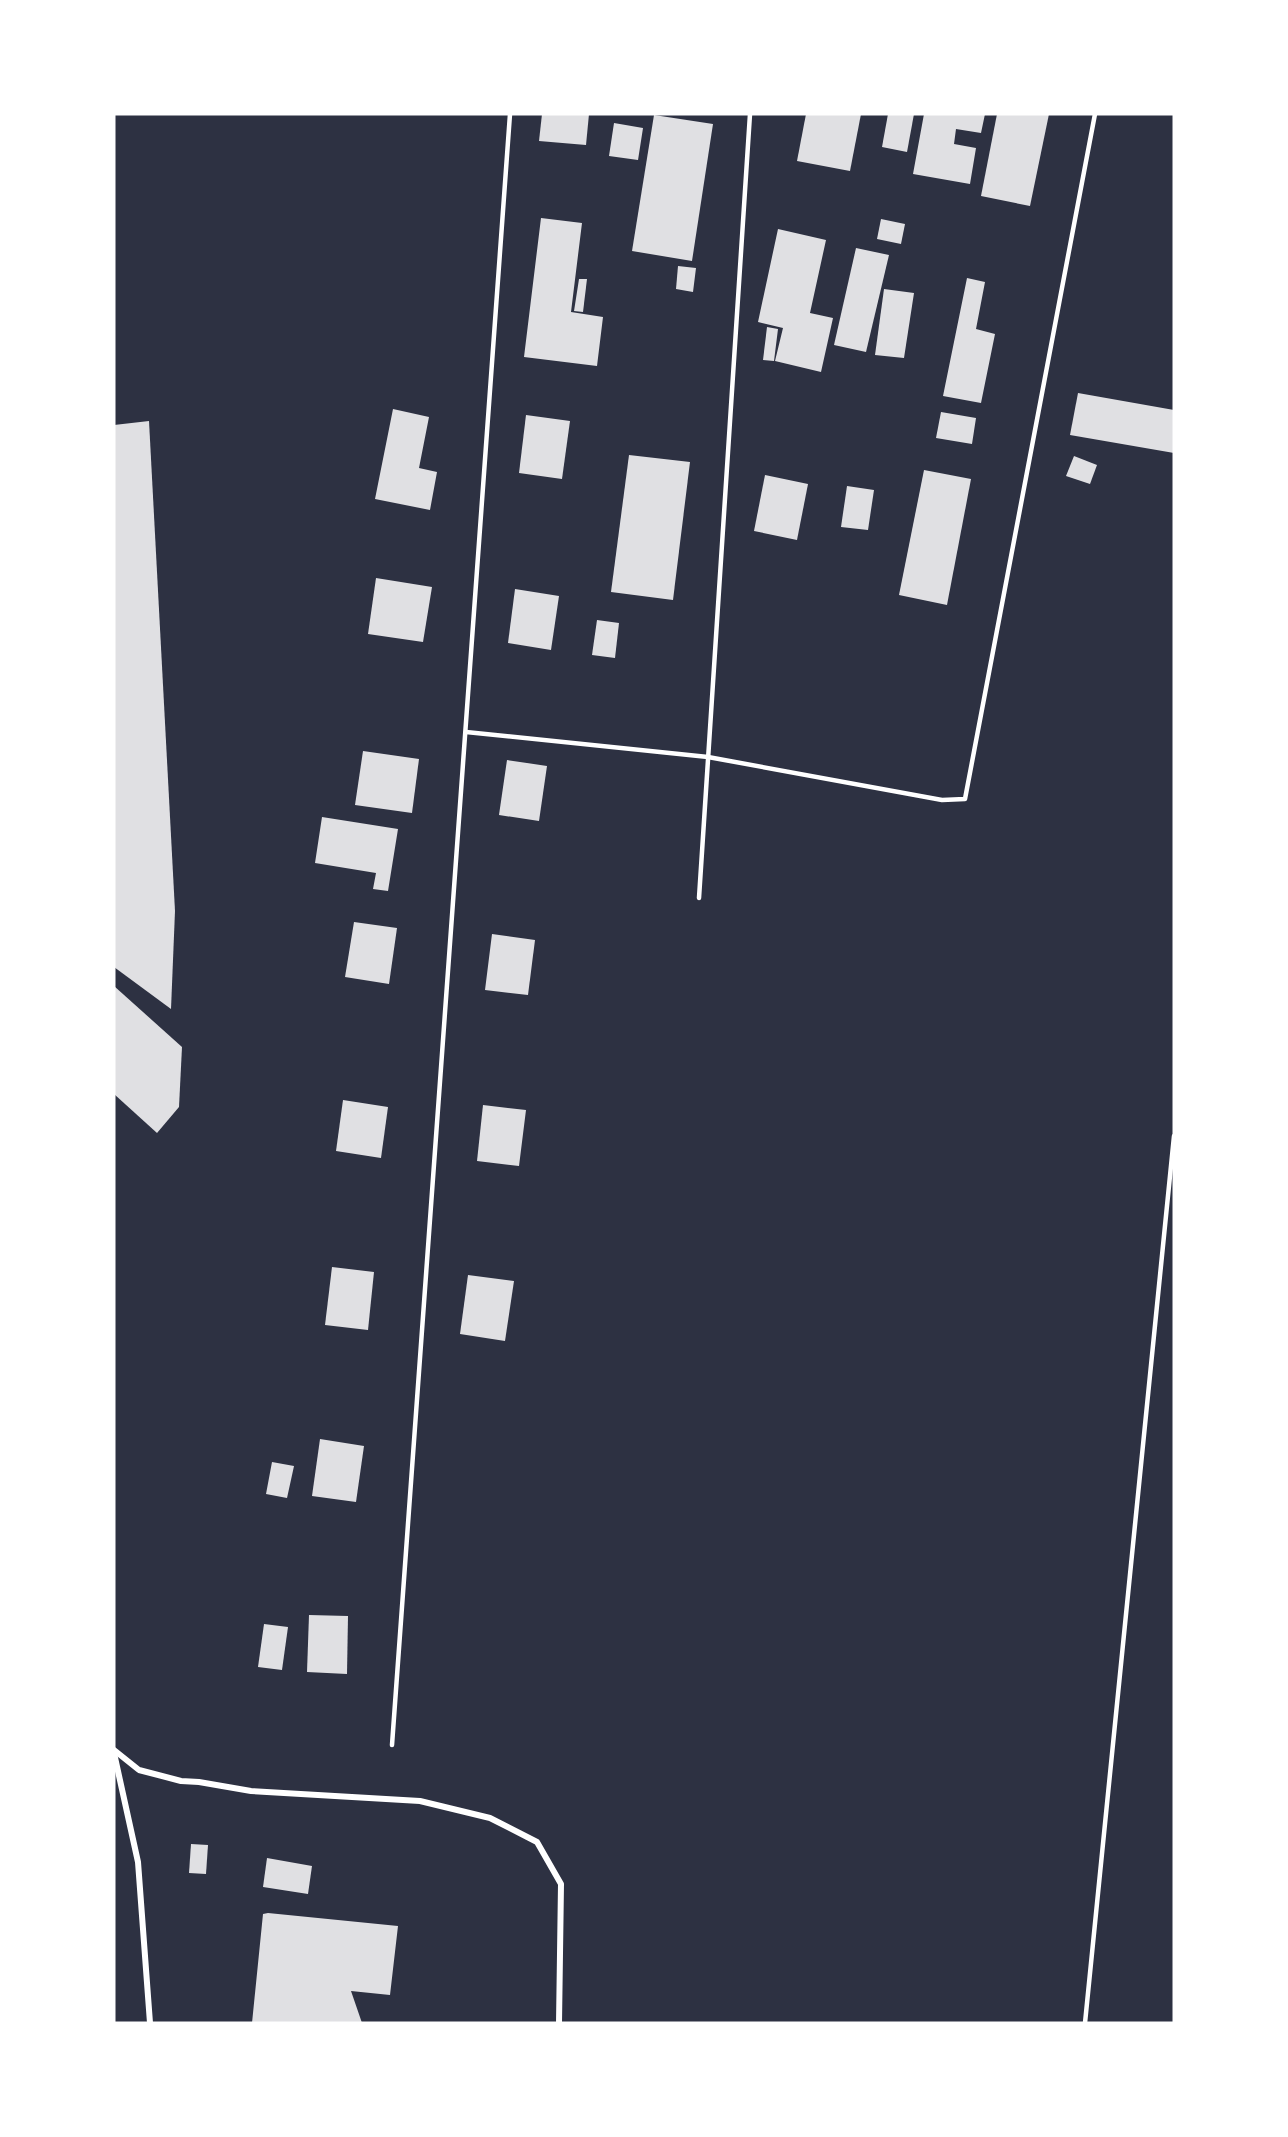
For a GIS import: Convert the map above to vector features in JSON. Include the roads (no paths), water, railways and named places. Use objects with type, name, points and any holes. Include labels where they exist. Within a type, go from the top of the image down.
[{"type":"street","points":[[114,1752],[138,1862],[150,2023]]},
{"type":"street","points":[[114,1752],[139,1770],[181,1781],[251,1791],[420,1801],[490,1818],[537,1842],[561,1884],[560,2023]]},
{"type":"lane","points":[[392,1745],[510,114]]},
{"type":"lane","points":[[699,898],[750,114]]},
{"type":"lane","points":[[466,732],[708,757],[942,800],[965,799],[1095,114]]},
{"type":"lane","points":[[1085,2023],[1174,1136]]}]
